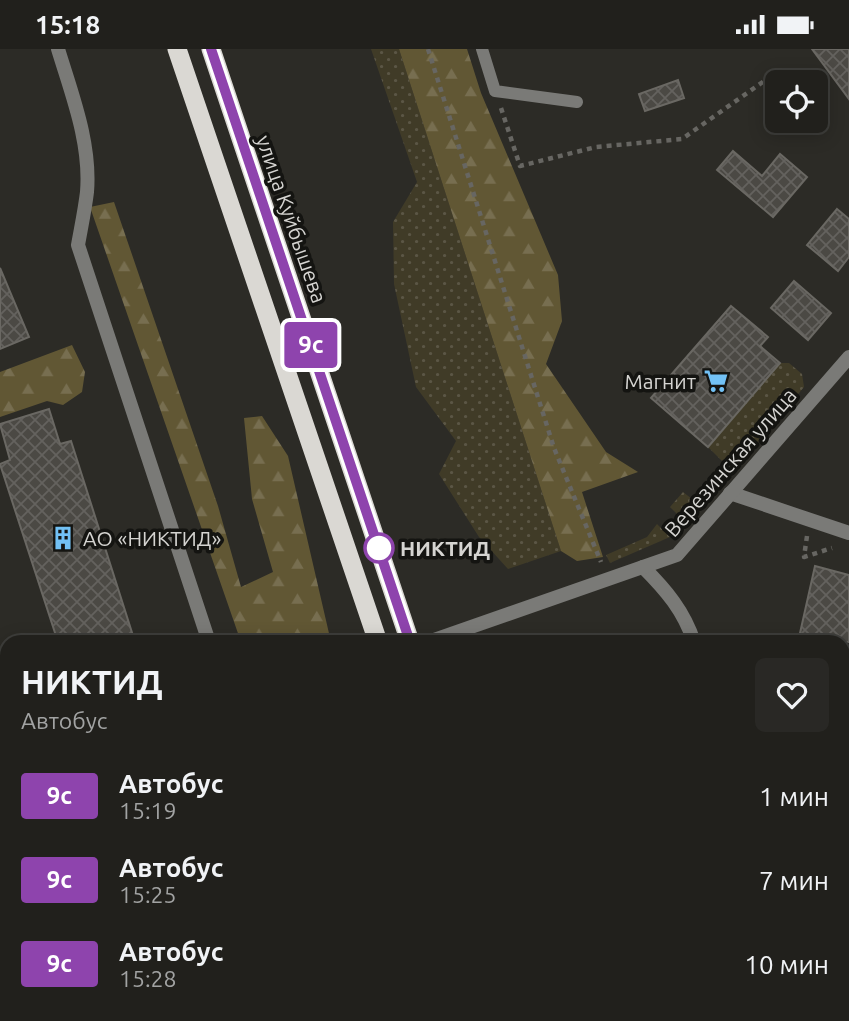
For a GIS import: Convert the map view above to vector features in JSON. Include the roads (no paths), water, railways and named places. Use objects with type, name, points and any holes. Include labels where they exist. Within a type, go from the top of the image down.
[{"type":"highway","points":[[177,49],[376,635]]},
{"type":"highway","name":"улица Куйбышева","points":[[211,49],[408,635]]},
{"type":"street","points":[[58,49],[80,118],[87,173],[78,245],[207,635]]},
{"type":"street","name":"Верезинская улица","points":[[448,635],[677,555],[849,357]]},
{"type":"street","points":[[730,493],[849,533]]},
{"type":"street","points":[[643,567],[668,592],[688,622],[692,635]]},
{"type":"lane","points":[[482,49],[495,91],[577,102]]},
{"type":"place","name":"Магнит","points":[[716,381]]},
{"type":"place","name":"АО «НИКТИД»","points":[[63,538]]},
{"type":"place","name":"НИКТИД","points":[[379,548]]}]
